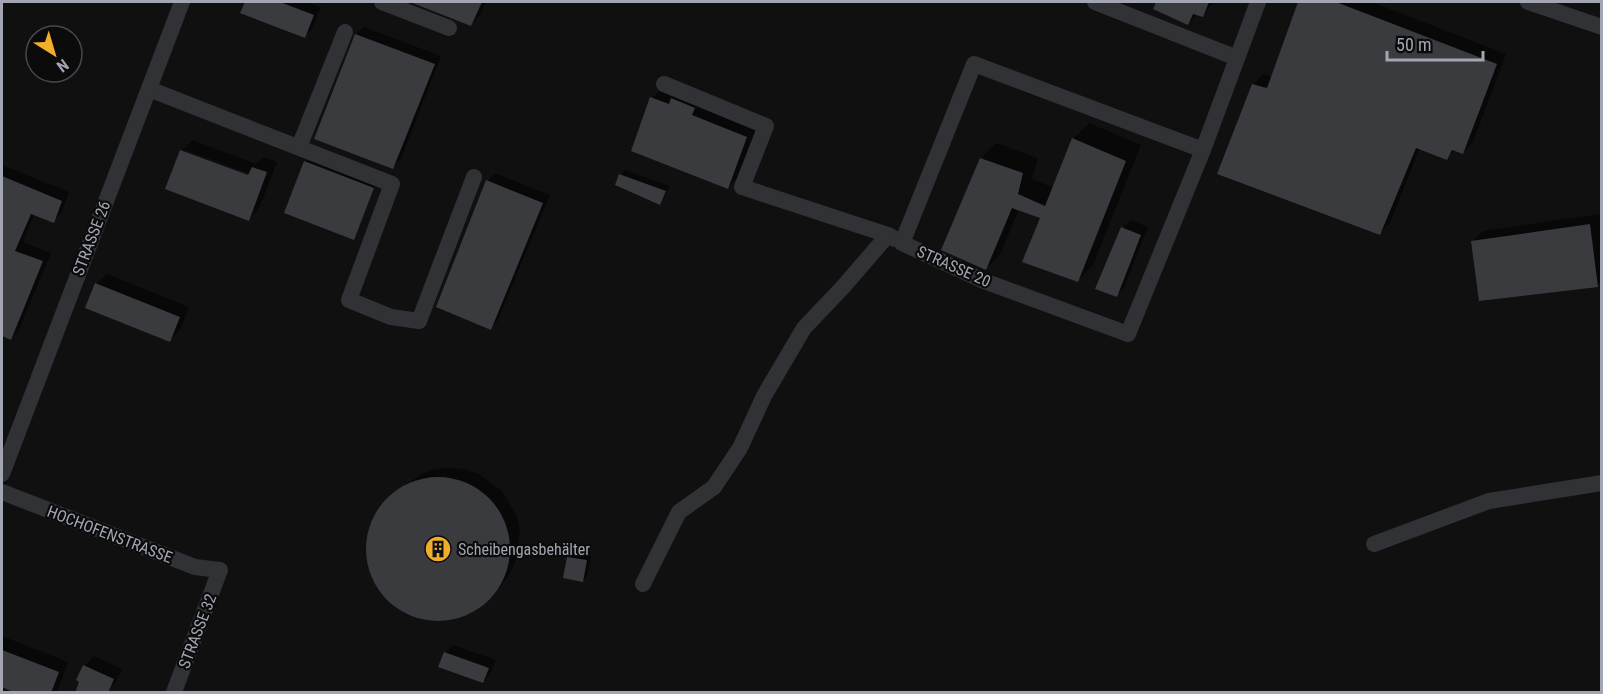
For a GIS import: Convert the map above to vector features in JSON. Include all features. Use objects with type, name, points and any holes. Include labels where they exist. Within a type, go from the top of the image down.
[{"type":"street","name":"STRASSE 26","points":[[2,474],[182,2]]},
{"type":"street","points":[[382,2],[449,28]]},
{"type":"street","points":[[1095,2],[1237,58]]},
{"type":"street","name":"STRASSE 20","points":[[1203,150],[974,64],[895,239],[984,281],[1128,334],[1203,150],[1258,2]]},
{"type":"street","points":[[1528,2],[1602,27]]},
{"type":"street","points":[[299,147],[345,32]]},
{"type":"street","points":[[642,584],[679,512],[714,487],[740,448],[764,396],[804,328],[843,287],[895,239],[742,187],[766,126],[664,84]]},
{"type":"street","points":[[149,89],[392,184],[349,300],[391,317],[419,321],[474,177]]},
{"type":"street","points":[[1374,544],[1489,501],[1602,483]]},
{"type":"street","name":"HOCHOFENSTRASSE","points":[[2,492],[195,567],[220,570]]},
{"type":"street","name":"STRASSE 32","points":[[174,693],[220,570]]},
{"type":"building","points":[[245,2],[280,2],[314,15],[305,38],[240,13]]},
{"type":"building","points":[[410,2],[482,2],[471,26]]},
{"type":"building","points":[[1156,2],[1209,2],[1203,17],[1193,14],[1188,25],[1153,9]]},
{"type":"building","points":[[1298,2],[1336,2],[1497,64],[1463,154],[1452,150],[1447,160],[1416,148],[1380,235],[1217,174],[1252,84],[1267,88]]},
{"type":"building","points":[[355,34],[435,64],[393,169],[314,139]]},
{"type":"building","points":[[650,97],[669,104],[671,98],[695,108],[692,115],[747,137],[728,189],[631,151]]},
{"type":"building","points":[[1072,138],[1126,161],[1078,282],[1022,262],[1040,218],[1012,208],[986,270],[941,250],[980,158],[1023,173],[1018,194],[1045,206]]},
{"type":"building","points":[[180,150],[248,175],[252,167],[267,172],[249,221],[165,189]]},
{"type":"building","points":[[304,161],[374,188],[354,240],[284,213]]},
{"type":"building","points":[[619,174],[666,191],[660,205],[615,185]]},
{"type":"building","points":[[2,176],[62,201],[54,223],[31,214],[15,251],[43,261],[11,340],[2,336]]},
{"type":"building","points":[[486,180],[543,203],[491,330],[436,307]]},
{"type":"building","points":[[1590,224],[1598,287],[1479,301],[1471,241]]},
{"type":"building","points":[[1121,227],[1141,235],[1117,297],[1095,289]]},
{"type":"building","points":[[95,283],[180,317],[170,342],[85,308]]},
{"type":"building","name":"Scheibengasbehälter","points":[[438,477],[465,483],[478,489],[489,498],[498,509],[504,522],[510,549],[504,576],[498,589],[489,600],[478,609],[465,615],[438,621],[411,615],[398,609],[387,600],[378,589],[372,576],[366,549],[372,522],[378,509],[387,498],[398,489],[411,483]]},
{"type":"building","points":[[567,557],[587,560],[583,582],[563,578]]},
{"type":"building","points":[[2,650],[59,672],[51,693],[15,693],[2,687]]},
{"type":"building","points":[[444,652],[489,668],[483,683],[438,667]]},
{"type":"building","points":[[83,665],[114,679],[108,693],[75,693],[79,682],[76,680]]},
{"type":"place","name":"Scheibengasbehälter","points":[[438,549]]}]
